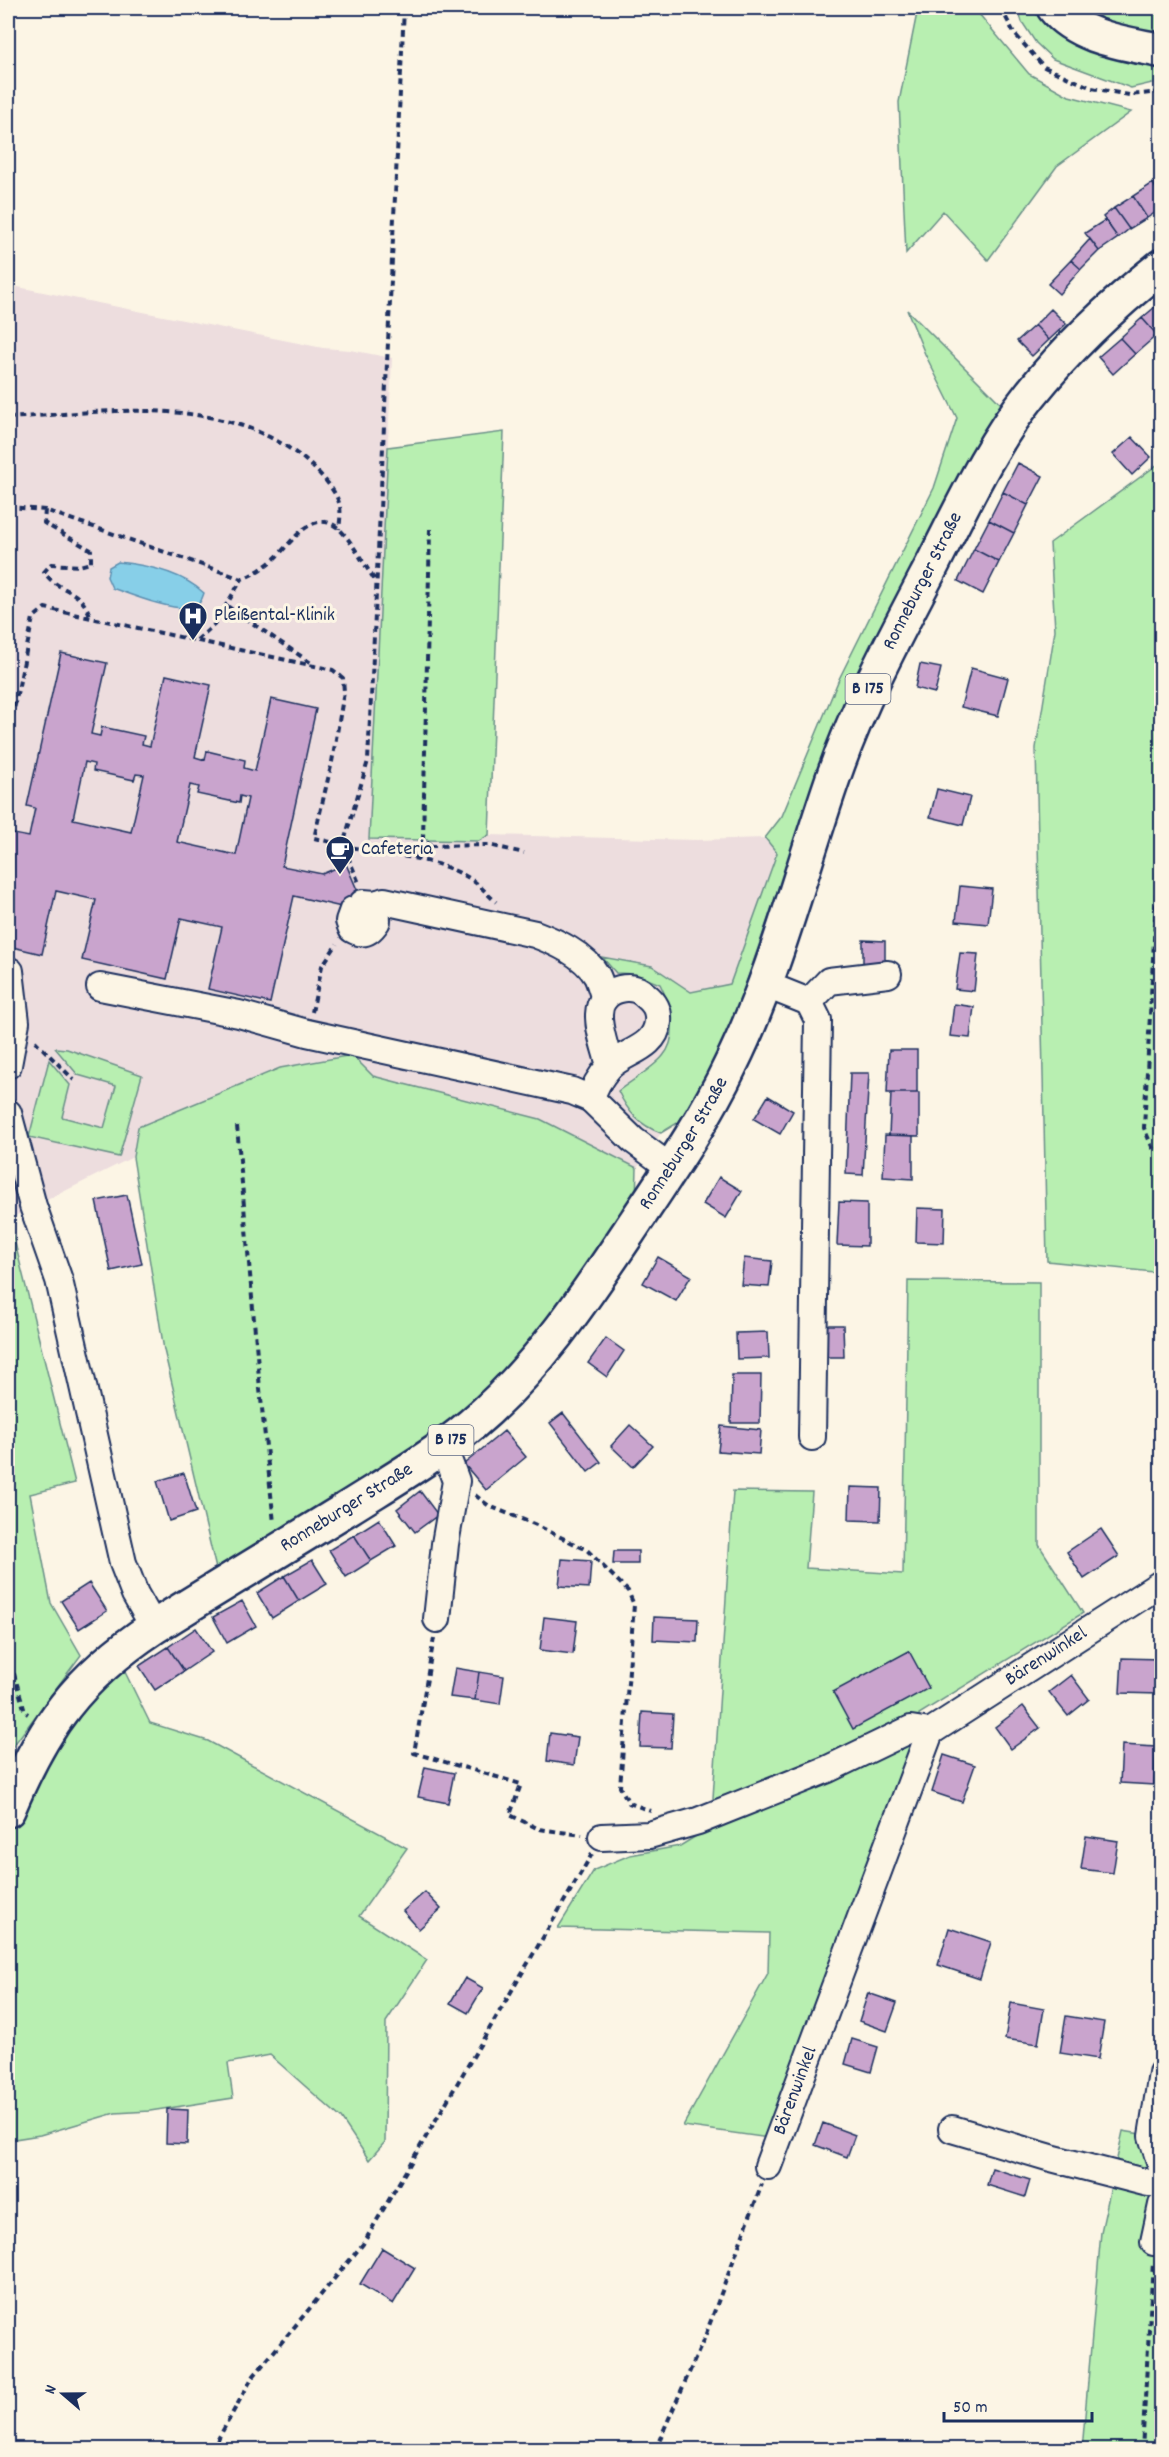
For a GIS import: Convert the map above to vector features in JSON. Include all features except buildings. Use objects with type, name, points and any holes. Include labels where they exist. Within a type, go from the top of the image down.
[{"type":"main road","points":[[1054,8],[1070,24],[1108,38],[1161,51]]},
{"type":"main road","points":[[1084,8],[1092,23],[1108,38]]},
{"type":"main road","name":"Ronneburger Straße","points":[[8,1810],[48,1727],[67,1701],[94,1672],[122,1648],[154,1627],[443,1446],[497,1403],[555,1338],[671,1168],[708,1108],[732,1063],[764,984],[852,726],[886,653],[986,464],[1028,397],[1059,361],[1130,292],[1161,266]]},
{"type":"street","points":[[360,905],[384,901],[534,933],[556,942],[579,957],[596,975],[605,998]]},
{"type":"street","points":[[8,1065],[16,1022],[10,971]]},
{"type":"street","points":[[809,1002],[829,981],[888,974]]},
{"type":"street","points":[[764,984],[809,1002],[818,1020],[812,1437]]},
{"type":"street","points":[[100,987],[239,1014],[307,1033],[573,1091],[591,1099],[633,1140],[671,1168]]},
{"type":"street","points":[[591,1099],[594,1086],[610,1066],[650,1042],[658,1027],[659,1013],[642,991],[628,987],[615,991],[605,998],[598,1014],[610,1066]]},
{"type":"street","points":[[8,1113],[33,1206],[59,1280],[123,1563],[135,1594],[154,1627]]},
{"type":"street","points":[[437,1619],[456,1481],[443,1446]]},
{"type":"street","name":"Bärenwinkel","points":[[768,2166],[930,1732],[1161,1582]]},
{"type":"street","name":"Bärenwinkel","points":[[602,1837],[649,1835],[698,1821],[828,1769],[911,1729],[930,1732]]},
{"type":"street","points":[[1161,2073],[1152,2136],[1161,2168]]},
{"type":"street","points":[[952,2129],[1062,2161],[1148,2183],[1161,2183]]},
{"type":"street","points":[[1154,2242],[1161,2205]]},
{"type":"path","points":[[307,1033],[322,966],[360,905],[342,845],[368,761],[404,8]]},
{"type":"path","points":[[1001,8],[1014,33],[1044,67],[1092,88],[1129,95],[1161,92]]},
{"type":"path","points":[[8,418],[154,411],[207,417],[251,429],[297,453],[324,478],[340,505],[339,529]]},
{"type":"path","points":[[8,507],[45,510],[242,579]]},
{"type":"path","points":[[45,510],[44,524],[91,550],[91,562],[80,566],[51,564],[44,572],[49,580],[78,595],[88,608],[91,618]]},
{"type":"path","points":[[197,641],[214,625],[242,579],[256,573],[276,557],[297,533],[318,522],[329,523],[339,529],[377,583]]},
{"type":"path","points":[[430,529],[423,838],[431,846]]},
{"type":"path","points":[[227,606],[317,667]]},
{"type":"path","points":[[8,738],[33,618],[45,608],[333,670],[343,678],[344,692],[332,762],[314,838],[448,868],[473,880],[496,902],[504,926]]},
{"type":"path","points":[[1153,1149],[1144,1128],[1161,789]]},
{"type":"path","points":[[411,858],[431,846],[489,845],[524,854]]},
{"type":"path","points":[[16,1022],[74,1080]]},
{"type":"path","points":[[237,1126],[276,1551]]},
{"type":"path","points":[[456,1481],[489,1506],[534,1524],[587,1550],[628,1591],[634,1605],[620,1787],[629,1803],[658,1814]]},
{"type":"path","points":[[212,2450],[252,2378],[363,2244],[602,1837],[539,1829],[510,1815],[521,1784],[414,1753],[437,1619]]},
{"type":"path","points":[[8,1653],[26,1712],[48,1727]]},
{"type":"path","points":[[656,2450],[704,2339],[768,2166]]},
{"type":"path","points":[[1142,2450],[1154,2242]]},
{"type":"shaded area","name":"Pleißental-Klinik","points":[[8,285],[323,348],[350,350],[392,358],[369,839],[479,841],[489,835],[697,840],[765,838],[777,853],[730,984],[691,992],[652,966],[616,973],[635,974],[660,984],[667,997],[673,1028],[664,1055],[618,1091],[645,1127],[661,1133],[637,1168],[540,1119],[373,1076],[280,1068],[139,1127],[133,1157],[9,1219]]},
{"type":"green space","points":[[918,8],[974,8],[1029,74],[1069,96],[1131,112],[1057,166],[988,260],[943,211],[906,253],[899,102]]},
{"type":"green space","points":[[1018,8],[1042,8],[1161,64],[1161,81],[1131,88],[1053,59],[1036,43],[1022,22]]},
{"type":"green space","points":[[1094,8],[1161,8],[1161,43],[1102,20]]},
{"type":"green space","points":[[907,310],[1003,406],[870,647],[826,750],[732,1024],[700,1090],[679,1122],[661,1133],[646,1126],[635,1117],[618,1091],[654,1065],[668,1048],[672,1020],[667,1001],[660,984],[635,974],[616,973],[602,957],[652,966],[691,992],[730,984],[777,853],[765,838],[782,816],[839,679],[934,488],[957,418],[925,354]]},
{"type":"green space","points":[[504,432],[489,835],[479,841],[369,839],[388,447]]},
{"type":"green space","points":[[1161,462],[1162,1213],[1153,1272],[1047,1261],[1036,748],[1055,630],[1050,543]]},
{"type":"green space","points":[[55,1048],[67,1049],[142,1075],[119,1157],[29,1137],[49,1060],[70,1085],[62,1117],[104,1128],[116,1086],[78,1075]]},
{"type":"green space","points":[[352,1055],[373,1076],[540,1119],[637,1168],[636,1199],[607,1235],[600,1254],[563,1308],[483,1400],[458,1412],[437,1436],[217,1573],[164,1350],[133,1157],[138,1127],[280,1068]]},
{"type":"green space","points":[[9,1219],[75,1483],[30,1494],[51,1603],[81,1655],[8,1753]]},
{"type":"green space","points":[[908,1281],[1039,1282],[1039,1545],[1083,1613],[919,1714],[924,1728],[769,2138],[683,2126],[768,1973],[769,1933],[558,1928],[594,1870],[630,1855],[680,1846],[721,1821],[713,1798],[733,1491],[812,1492],[806,1568],[903,1574]]},
{"type":"green space","points":[[121,1664],[150,1723],[208,1741],[407,1848],[359,1916],[427,1960],[386,2022],[385,2142],[369,2160],[341,2118],[270,2055],[228,2063],[233,2098],[150,2111],[115,2113],[40,2135],[8,2140],[8,1835],[49,1746]]},
{"type":"green space","points":[[1123,2131],[1152,2136],[1161,2168],[1161,2449],[1082,2450],[1101,2232]]},
{"type":"water","points":[[118,562],[164,571],[185,580],[204,593],[199,603],[186,608],[153,602],[112,588],[107,577],[109,567]]},
{"type":"place","name":"Pleißental-Klinik","points":[[193,642]]},
{"type":"place","name":"Cafeteria","points":[[340,876]]}]
